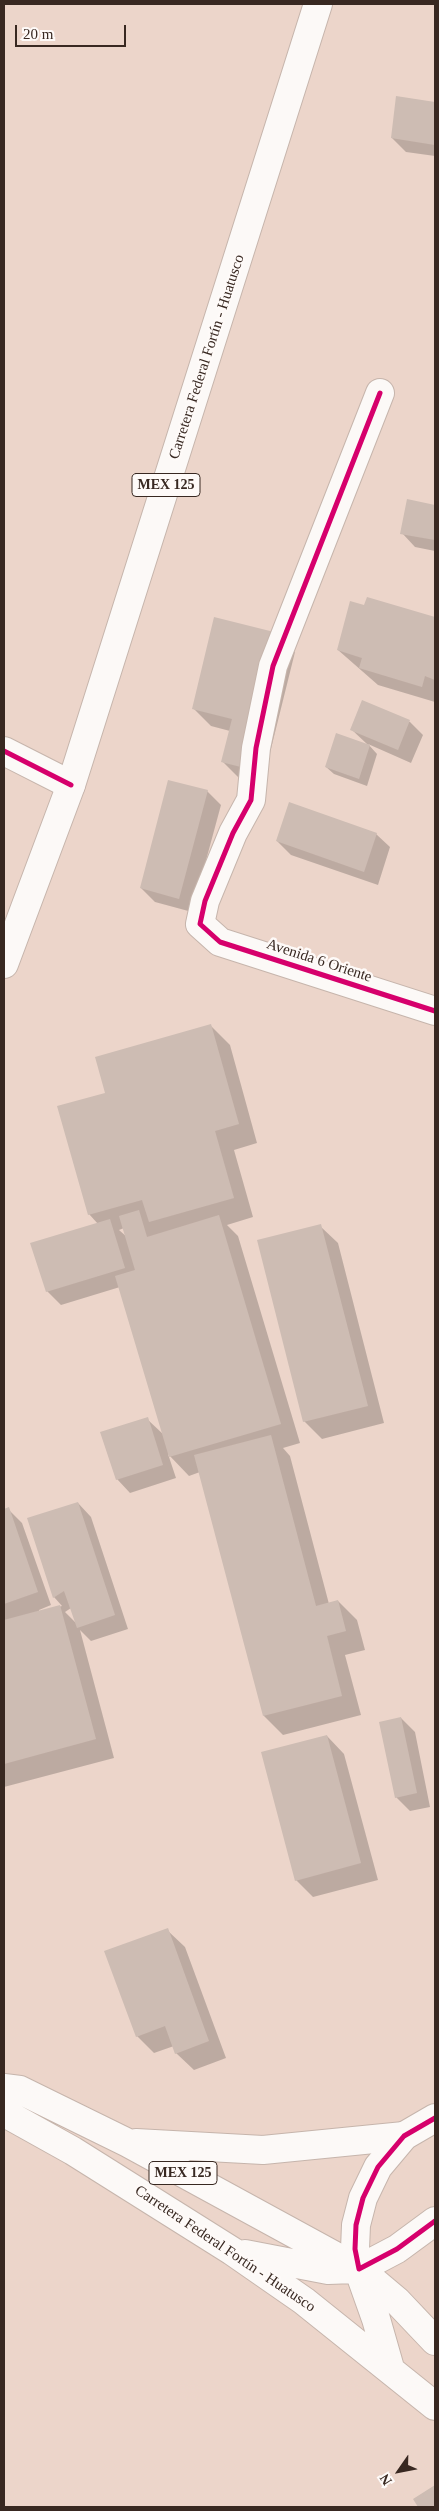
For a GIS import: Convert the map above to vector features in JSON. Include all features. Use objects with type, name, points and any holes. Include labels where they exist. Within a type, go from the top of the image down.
[{"type":"main road","name":"Carretera Federal Fortín - Huatusco","points":[[4,964],[71,786],[318,4]]},
{"type":"main road","name":"Avenida 6 Oriente","points":[[380,393],[273,666],[256,748],[251,800],[233,834],[206,901],[200,924],[220,942],[435,1011]]},
{"type":"main road","points":[[4,751],[71,786]]},
{"type":"main road","name":"MEX 125","points":[[4,2088],[20,2090],[128,2143],[359,2269],[397,2301],[435,2340]]},
{"type":"main road","name":"Carretera Federal Fortín - Huatusco","points":[[4,2109],[12,2117],[89,2160],[232,2251],[304,2301],[390,2368],[435,2406]]},
{"type":"main road","points":[[390,2368],[359,2269],[355,2249],[356,2225],[363,2198],[378,2168],[404,2136],[435,2118]]},
{"type":"main road","points":[[128,2143],[263,2150],[404,2136]]},
{"type":"main road","points":[[232,2251],[328,2270],[359,2269],[397,2250],[435,2221]]},
{"type":"building","points":[[396,96],[435,102],[435,145],[391,138]]},
{"type":"building","points":[[407,499],[435,505],[435,540],[400,534]]},
{"type":"building","points":[[367,597],[435,617],[435,680],[425,676],[422,687],[359,668],[362,658],[337,650],[350,601],[364,605]]},
{"type":"building","points":[[214,617],[278,633],[245,768],[221,762],[232,719],[192,709]]},
{"type":"building","points":[[362,700],[410,720],[398,750],[350,730]]},
{"type":"building","points":[[336,733],[370,745],[359,779],[325,767]]},
{"type":"building","points":[[168,780],[208,790],[179,899],[140,888]]},
{"type":"building","points":[[289,802],[377,833],[364,872],[276,841]]},
{"type":"building","points":[[211,1024],[239,1124],[215,1131],[234,1198],[149,1222],[142,1200],[88,1215],[57,1106],[105,1093],[95,1057]]},
{"type":"building","points":[[139,1210],[147,1237],[219,1215],[281,1424],[169,1457],[115,1276],[135,1270],[119,1216]]},
{"type":"building","points":[[110,1219],[125,1268],[46,1292],[30,1243]]},
{"type":"building","points":[[321,1224],[368,1406],[303,1422],[257,1240]]},
{"type":"building","points":[[148,1417],[163,1465],[116,1480],[100,1432]]},
{"type":"building","points":[[271,1435],[316,1606],[338,1600],[346,1631],[327,1636],[342,1696],[263,1716],[194,1455]]},
{"type":"building","points":[[78,1502],[115,1615],[77,1628],[64,1591],[53,1598],[27,1518]]},
{"type":"building","points":[[9,1507],[38,1592],[4,1604],[4,1509]]},
{"type":"building","points":[[60,1605],[96,1739],[4,1764],[4,1620]]},
{"type":"building","points":[[401,1717],[417,1793],[395,1798],[379,1722]]},
{"type":"building","points":[[327,1735],[361,1863],[295,1881],[261,1752]]},
{"type":"building","points":[[168,1928],[209,2041],[175,2054],[165,2026],[136,2037],[104,1951]]},
{"type":"building","points":[[435,2485],[435,2507],[418,2507],[413,2499]]},
{"type":"cycle path","points":[[380,393],[273,666],[256,748],[251,800],[233,833],[205,901],[200,924],[220,942],[435,1011]]},
{"type":"cycle path","points":[[4,751],[71,785]]},
{"type":"cycle path","points":[[435,2118],[404,2136],[378,2167],[363,2198],[356,2225],[355,2249],[359,2269],[397,2249],[435,2221]]}]
